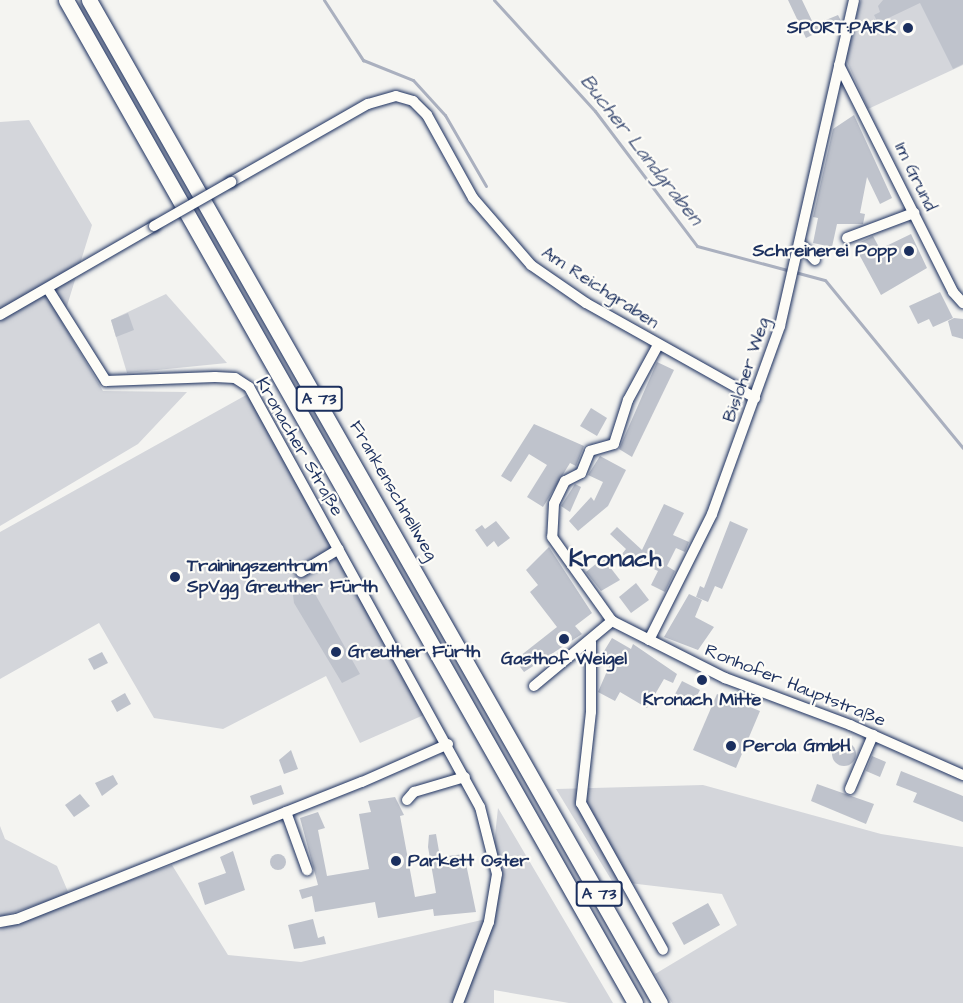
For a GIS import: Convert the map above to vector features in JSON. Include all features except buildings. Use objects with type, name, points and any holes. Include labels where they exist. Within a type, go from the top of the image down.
[{"type":"highway","name":"A 73","points":[[66,0],[634,1003]]},
{"type":"highway","name":"Frankenschnellweg","points":[[89,0],[660,1003]]},
{"type":"street","name":"Bisloher Weg","points":[[649,640],[712,514],[755,398],[794,280],[854,0]]},
{"type":"street","name":"Im Grund","points":[[839,65],[953,292],[963,303]]},
{"type":"street","name":"Am Reichgraben","points":[[48,288],[368,104],[396,96],[413,101],[427,115],[473,198],[531,264],[658,345],[755,398]]},
{"type":"street","points":[[847,238],[914,213]]},
{"type":"street","points":[[802,246],[815,260]]},
{"type":"street","points":[[0,315],[48,288]]},
{"type":"street","name":"Kronacher Straße","points":[[48,288],[106,381],[215,377],[243,381],[448,744],[489,833],[497,874],[489,922],[458,1003]]},
{"type":"street","name":"Ronhofer Hauptstraße","points":[[658,345],[628,400],[614,444],[590,452],[581,473],[565,481],[554,504],[552,537],[612,621],[725,678],[873,735],[963,775]]},
{"type":"street","points":[[301,572],[339,549]]},
{"type":"street","points":[[534,686],[591,642],[612,621]]},
{"type":"street","points":[[591,642],[591,712],[581,802],[663,950]]},
{"type":"street","points":[[850,789],[873,735]]},
{"type":"street","points":[[0,922],[17,920],[448,744]]},
{"type":"street","points":[[407,800],[414,792],[465,777]]},
{"type":"street","points":[[286,812],[307,870]]},
{"type":"shaded area","name":"SPORT:PARK","points":[[861,0],[963,0],[963,65],[868,109],[845,57]]},
{"type":"shaded area","points":[[29,120],[92,225],[62,322],[103,391],[187,392],[138,444],[0,526],[0,122]]},
{"type":"shaded area","points":[[166,294],[227,363],[127,373],[111,320]]},
{"type":"shaded area","name":"Trainingszentrum SpVgg Greuther Fürth","points":[[248,394],[426,714],[360,743],[326,676],[223,729],[154,718],[99,623],[0,679],[0,532]]},
{"type":"shaded area","points":[[703,785],[881,834],[963,847],[963,1003],[672,1003],[655,974],[737,925],[722,894],[612,881],[556,789]]},
{"type":"shaded area","points":[[498,808],[613,1003],[569,1003],[494,990],[494,1003],[0,1003],[0,928],[172,865],[228,955],[301,962],[486,919]]},
{"type":"shaded area","points":[[0,826],[5,839],[57,866],[69,894],[0,917]]},
{"type":"waterway","points":[[324,0],[363,60],[413,80],[445,115],[486,186]]},
{"type":"waterway","name":"Bucher Landgraben","points":[[494,0],[595,111],[697,246],[825,280],[963,448]]},
{"type":"place","name":"SPORT:PARK","points":[[908,28]]},
{"type":"place","name":"Schreinerei Popp","points":[[909,251]]},
{"type":"place","name":"Trainingszentrum SpVgg Greuther Fürth","points":[[175,577]]},
{"type":"place","name":"Gasthof Weigel","points":[[564,639]]},
{"type":"place","name":"Greuther Fürth","points":[[336,652]]},
{"type":"place","name":"Kronach Mitte","points":[[702,680]]},
{"type":"place","name":"Perola GmbH","points":[[731,746]]},
{"type":"place","name":"Parkett Oster","points":[[396,861]]},
{"type":"district","name":"Kronach","points":[[615,560]]}]
